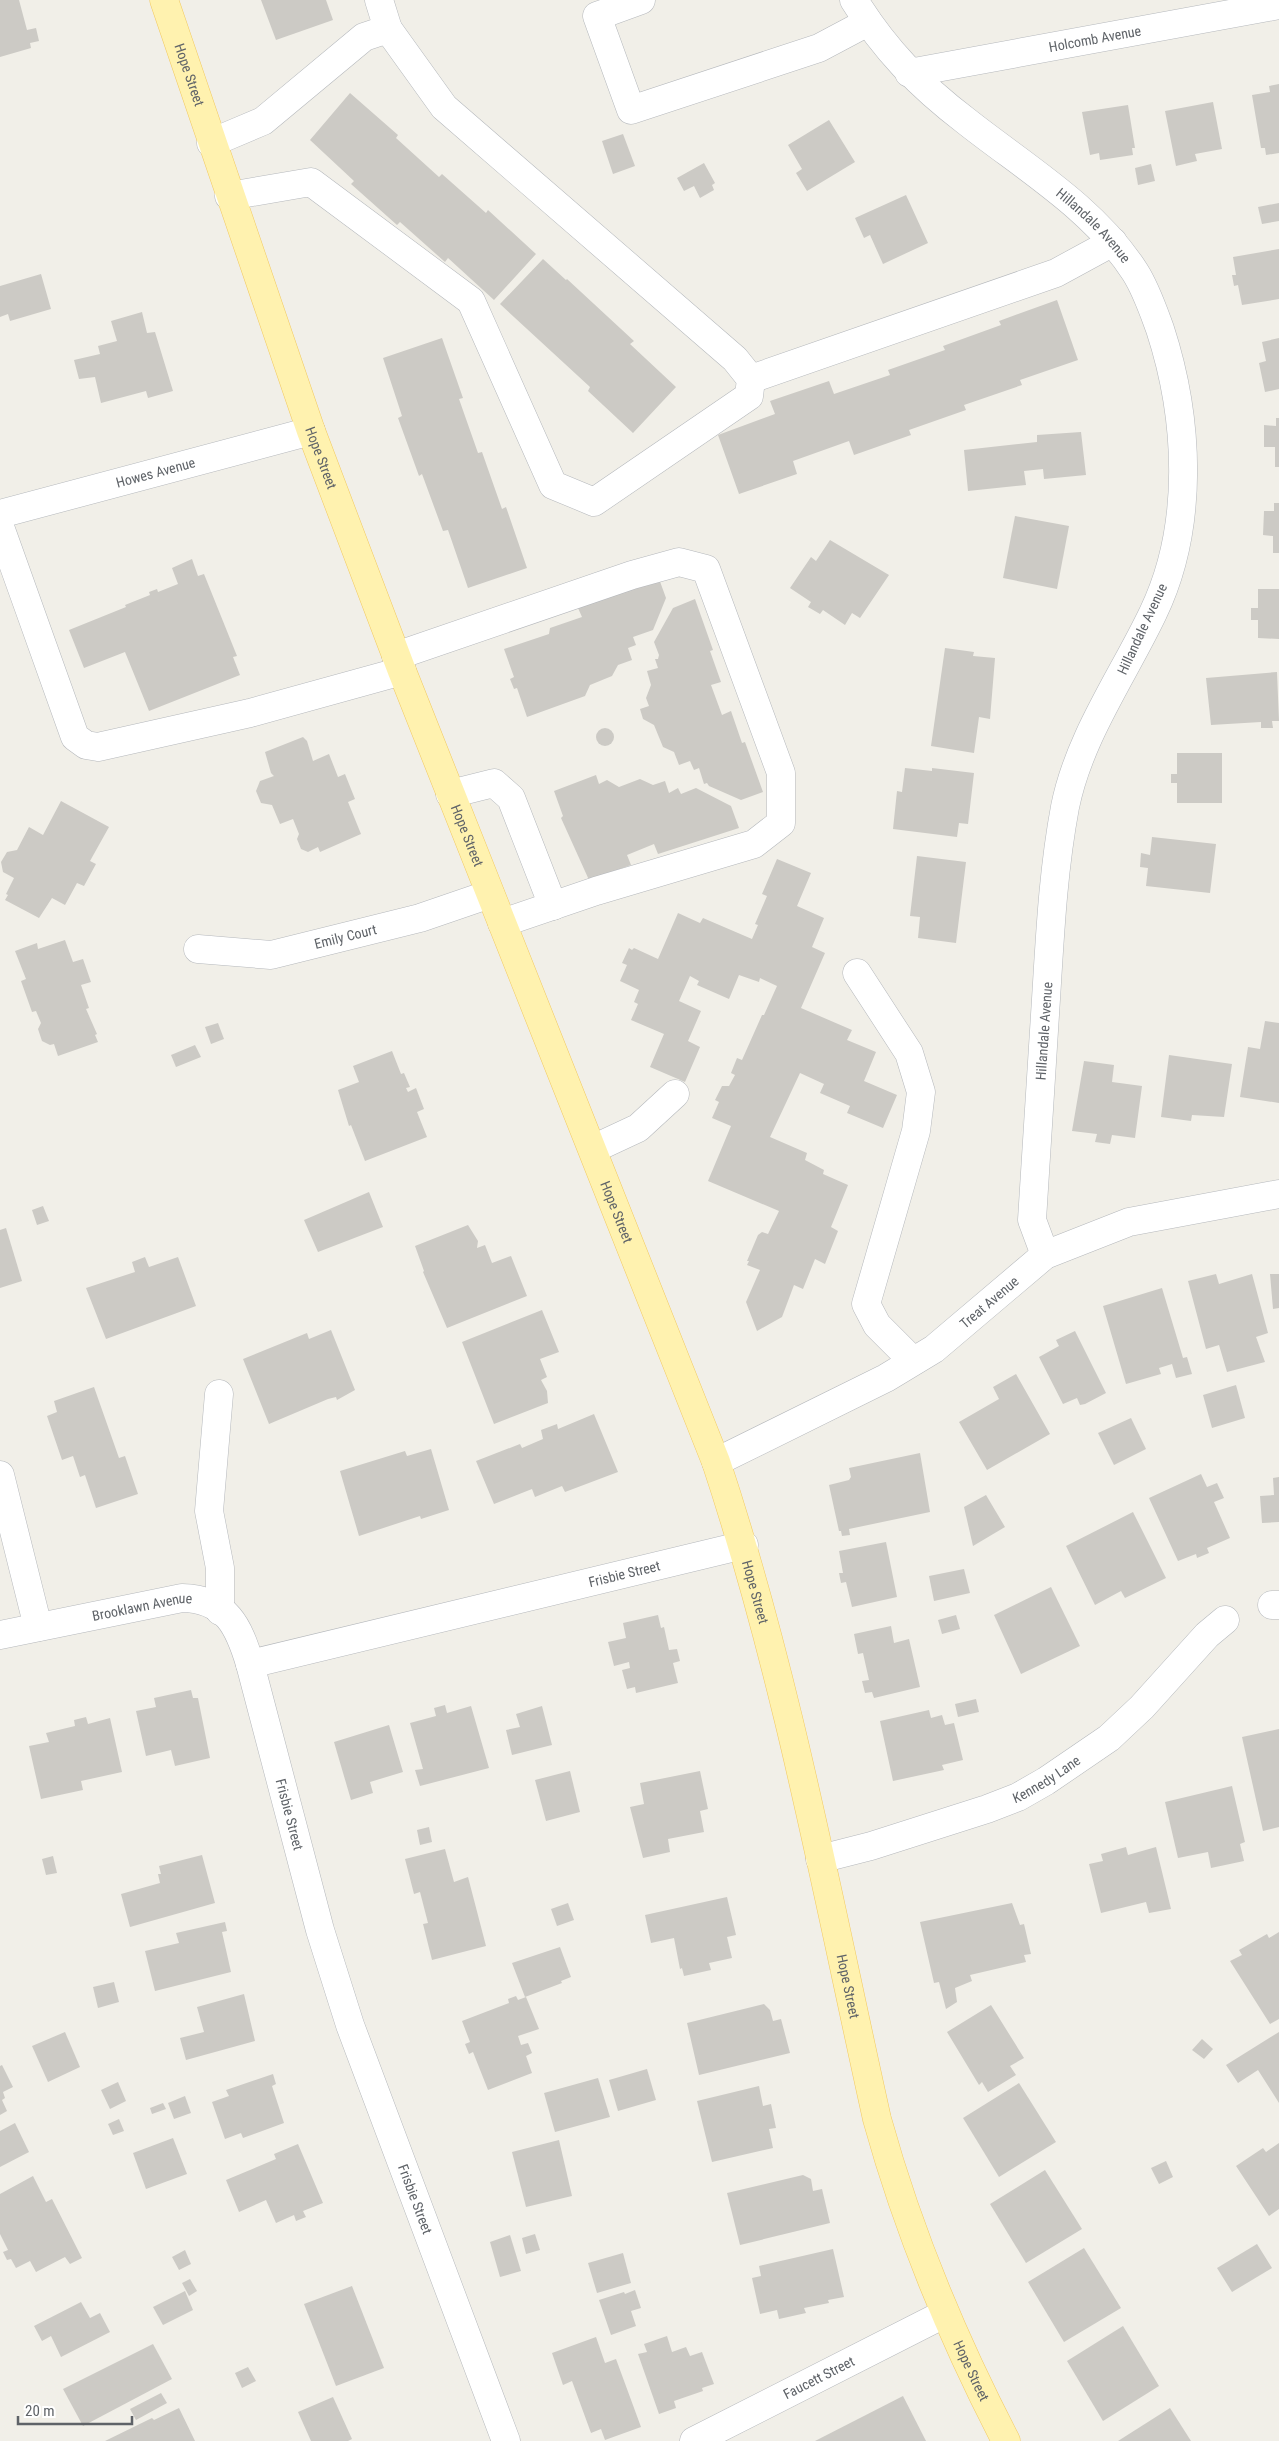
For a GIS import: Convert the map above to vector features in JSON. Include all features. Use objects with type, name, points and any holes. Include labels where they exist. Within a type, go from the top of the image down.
[{"type":"main road","name":"Hope Street","points":[[164,0],[229,196],[311,431],[450,794],[593,1149],[716,1462],[744,1545],[778,1672],[884,2146],[901,2201],[944,2314],[1006,2441]]},
{"type":"street","points":[[229,196],[311,182],[470,301],[553,486],[594,502],[749,396],[751,379],[735,359],[444,107],[388,29],[378,0]]},
{"type":"street","points":[[641,0],[597,16],[631,110],[819,48],[861,11]]},
{"type":"street","name":"Holcomb Avenue","points":[[909,73],[1279,4]]},
{"type":"street","name":"Hillandale Avenue","points":[[861,11],[875,34],[909,73],[963,120],[1074,204],[1113,242],[1136,273],[1153,309],[1170,361],[1180,413],[1182,490],[1173,559],[1158,600],[1076,764],[1066,805],[1054,877],[1032,1220],[1045,1255]]},
{"type":"street","points":[[211,143],[263,121],[364,37],[388,29]]},
{"type":"street","points":[[751,379],[1056,272],[1113,242]]},
{"type":"street","name":"Howes Avenue","points":[[0,514],[311,431]]},
{"type":"street","points":[[0,527],[75,737],[86,745],[98,747],[250,713],[399,663],[632,575],[679,562],[706,569],[781,773],[781,824],[754,844],[502,923]]},
{"type":"street","points":[[450,794],[494,782],[511,798],[553,906]]},
{"type":"street","name":"Emily Court","points":[[198,949],[271,955],[420,918],[490,894]]},
{"type":"street","points":[[857,973],[909,1053],[921,1092],[916,1131],[866,1304],[877,1325],[913,1361]]},
{"type":"street","points":[[593,1149],[638,1128],[675,1094]]},
{"type":"street","name":"Treat Avenue","points":[[716,1462],[784,1430],[934,1349],[1045,1255],[1129,1222],[1279,1194]]},
{"type":"street","points":[[219,1394],[209,1511],[220,1568],[220,1610]]},
{"type":"street","points":[[0,1475],[38,1628]]},
{"type":"street","name":"Frisbie Street","points":[[506,2441],[350,2025],[320,1930],[250,1664],[744,1545]]},
{"type":"street","name":"Brooklawn Avenue","points":[[0,1635],[182,1598],[202,1601],[220,1610],[236,1625],[250,1664]]},
{"type":"street","name":"Kennedy Lane","points":[[820,1859],[871,1846],[987,1809],[1018,1797],[1046,1781],[1109,1738],[1142,1707],[1207,1635],[1225,1620]]},
{"type":"street","name":"Faucett Street","points":[[694,2441],[944,2314]]},
{"type":"building","points":[[0,0],[19,0],[27,30],[36,28],[39,41],[30,43],[31,48],[0,57]]},
{"type":"building","points":[[261,0],[326,0],[333,20],[276,40]]},
{"type":"building","points":[[1279,84],[1279,153],[1266,155],[1265,148],[1261,148],[1252,95],[1270,92],[1269,86]]},
{"type":"building","points":[[350,93],[398,135],[396,138],[439,177],[442,174],[486,213],[488,210],[536,254],[494,300],[448,258],[445,262],[400,222],[397,225],[351,184],[354,181],[310,140]]},
{"type":"building","points":[[1213,102],[1222,149],[1195,154],[1197,161],[1176,166],[1165,111]]},
{"type":"building","points":[[1128,105],[1135,148],[1132,148],[1133,155],[1100,160],[1099,153],[1090,155],[1082,112]]},
{"type":"building","points":[[829,120],[855,162],[807,191],[796,173],[802,169],[788,145]]},
{"type":"building","points":[[623,134],[635,166],[613,174],[602,141]]},
{"type":"building","points":[[704,163],[715,183],[712,185],[714,190],[700,198],[694,186],[684,191],[677,178]]},
{"type":"building","points":[[1151,164],[1155,181],[1138,185],[1135,168]]},
{"type":"building","points":[[906,195],[928,243],[883,264],[870,235],[864,238],[855,218]]},
{"type":"building","points":[[1279,203],[1279,221],[1262,224],[1258,207]]},
{"type":"building","points":[[1279,249],[1279,299],[1242,305],[1238,285],[1234,286],[1232,275],[1236,275],[1233,257]]},
{"type":"building","points":[[543,259],[634,341],[630,344],[676,387],[633,433],[588,391],[590,387],[500,304]]},
{"type":"building","points":[[41,274],[51,309],[10,321],[8,314],[0,317],[0,286]]},
{"type":"building","points":[[1057,300],[1078,360],[1020,380],[1022,385],[964,405],[966,410],[909,430],[911,435],[854,455],[849,441],[793,461],[797,474],[739,494],[718,435],[775,414],[770,401],[829,381],[834,394],[890,375],[888,370],[945,350],[943,346],[1001,325],[999,321]]},
{"type":"building","points":[[142,312],[147,333],[155,332],[173,391],[148,398],[146,391],[101,403],[95,377],[79,379],[74,360],[100,354],[98,346],[117,341],[111,321]]},
{"type":"building","points":[[442,338],[463,398],[459,399],[478,453],[482,452],[502,509],[506,507],[527,568],[468,588],[448,530],[443,531],[422,474],[419,476],[398,418],[402,416],[383,358]]},
{"type":"building","points":[[1279,338],[1279,389],[1265,392],[1259,363],[1266,361],[1262,342]]},
{"type":"building","points":[[1276,418],[1279,418],[1279,467],[1275,467],[1275,447],[1264,447],[1264,425],[1276,426]]},
{"type":"building","points":[[1081,432],[1086,475],[1044,479],[1043,469],[1024,471],[1026,485],[968,491],[964,450],[1037,442],[1037,435]]},
{"type":"building","points":[[1274,503],[1279,503],[1279,553],[1273,553],[1273,536],[1263,535],[1264,511],[1274,511]]},
{"type":"building","points":[[1015,516],[1069,526],[1057,589],[1003,578]]},
{"type":"building","points":[[830,540],[889,575],[860,618],[852,613],[845,625],[823,610],[820,614],[808,607],[811,602],[790,588],[811,557],[816,561]]},
{"type":"building","points":[[192,559],[198,576],[204,574],[237,656],[233,657],[240,675],[149,711],[125,652],[84,668],[69,630],[126,607],[125,605],[150,595],[149,592],[157,589],[158,592],[178,584],[172,568]]},
{"type":"building","points":[[658,576],[666,598],[653,630],[633,637],[636,645],[628,648],[632,660],[618,665],[612,676],[590,685],[585,696],[527,717],[517,688],[514,689],[510,679],[514,677],[504,649],[549,634],[550,628],[582,617],[578,608]]},
{"type":"building","points":[[1258,589],[1279,589],[1279,639],[1258,638],[1258,620],[1251,620],[1251,608],[1258,608]]},
{"type":"building","points":[[695,599],[713,650],[710,651],[721,682],[711,685],[722,715],[731,711],[742,743],[745,742],[763,792],[741,800],[709,786],[707,783],[704,784],[699,768],[694,770],[690,761],[679,765],[674,752],[663,747],[654,725],[643,719],[640,709],[649,706],[646,698],[651,685],[647,671],[658,668],[655,659],[658,659],[659,655],[654,642],[673,608]]},
{"type":"building","points":[[945,648],[974,652],[973,656],[995,658],[990,719],[979,717],[974,753],[931,746]]},
{"type":"building","points":[[1277,672],[1279,721],[1272,721],[1273,728],[1261,728],[1261,722],[1211,725],[1206,678]]},
{"type":"building","points":[[605,728],[611,731],[614,737],[611,743],[605,746],[599,743],[596,737],[599,731]]},
{"type":"building","points":[[303,737],[307,741],[313,761],[329,754],[338,777],[345,774],[355,799],[348,802],[361,834],[320,852],[318,847],[308,852],[301,849],[297,839],[299,834],[293,819],[280,824],[272,805],[261,803],[256,791],[260,781],[274,776],[271,773],[265,752]]},
{"type":"building","points":[[1177,753],[1222,753],[1222,803],[1177,803],[1177,783],[1171,783],[1171,774],[1177,774]]},
{"type":"building","points":[[905,768],[932,771],[932,768],[974,773],[968,824],[959,823],[957,837],[893,829],[897,791],[902,792]]},
{"type":"building","points":[[596,775],[599,784],[607,780],[619,787],[640,779],[653,785],[665,781],[669,793],[678,788],[681,794],[696,788],[731,806],[739,828],[658,854],[654,844],[627,855],[631,865],[589,880],[561,818],[563,816],[554,791]]},
{"type":"building","points":[[61,801],[109,827],[90,861],[96,864],[84,886],[77,883],[65,905],[52,898],[39,918],[5,900],[14,878],[3,872],[1,862],[7,852],[17,850],[29,827],[43,835]]},
{"type":"building","points":[[1152,837],[1216,844],[1210,893],[1146,886],[1148,868],[1140,867],[1141,853],[1150,855]]},
{"type":"building","points":[[917,856],[966,862],[956,943],[918,938],[920,917],[910,916]]},
{"type":"building","points":[[777,859],[811,873],[797,906],[824,918],[812,947],[825,953],[801,1008],[852,1030],[847,1040],[876,1052],[864,1081],[897,1095],[883,1128],[847,1113],[850,1106],[820,1093],[824,1084],[800,1073],[770,1137],[807,1153],[805,1160],[824,1170],[823,1174],[848,1185],[831,1227],[838,1231],[825,1264],[815,1259],[803,1289],[794,1285],[782,1317],[757,1331],[746,1302],[760,1270],[747,1265],[749,1261],[747,1261],[758,1235],[762,1232],[768,1234],[779,1211],[708,1181],[731,1126],[712,1118],[719,1102],[715,1100],[722,1086],[729,1086],[735,1075],[731,1073],[737,1058],[742,1060],[777,986],[760,978],[759,982],[739,975],[729,999],[697,985],[699,981],[690,976],[679,1001],[701,1011],[688,1041],[700,1047],[685,1082],[650,1067],[664,1034],[631,1020],[638,1004],[634,1002],[639,990],[620,981],[627,965],[622,963],[629,948],[632,950],[634,948],[658,959],[678,913],[700,923],[703,918],[752,939],[758,925],[755,924],[767,896],[762,894]]},
{"type":"building","points":[[65,940],[73,962],[83,959],[91,982],[81,985],[89,1008],[86,1009],[97,1034],[95,1035],[98,1042],[58,1056],[54,1044],[50,1045],[42,1041],[38,1029],[41,1023],[36,1011],[32,1012],[21,981],[26,979],[15,951],[37,943],[38,949]]},
{"type":"building","points":[[1265,1021],[1279,1023],[1279,1103],[1240,1097],[1248,1047],[1260,1049]]},
{"type":"building","points":[[218,1023],[224,1039],[211,1044],[205,1027]]},
{"type":"building","points":[[195,1045],[201,1057],[176,1067],[171,1055]]},
{"type":"building","points":[[392,1051],[401,1074],[404,1073],[410,1087],[406,1088],[408,1092],[416,1088],[424,1109],[417,1112],[427,1137],[365,1161],[351,1125],[349,1126],[338,1090],[359,1082],[353,1066]]},
{"type":"building","points":[[1169,1055],[1232,1064],[1224,1117],[1192,1115],[1191,1121],[1161,1117]]},
{"type":"building","points":[[1084,1061],[1114,1065],[1112,1082],[1142,1086],[1135,1138],[1112,1135],[1110,1144],[1095,1142],[1097,1134],[1072,1131]]},
{"type":"building","points":[[369,1192],[383,1227],[318,1252],[304,1220]]},
{"type":"building","points":[[43,1206],[49,1221],[37,1225],[32,1210]]},
{"type":"building","points":[[468,1225],[478,1241],[477,1248],[485,1245],[492,1263],[511,1256],[527,1296],[447,1328],[423,1272],[415,1246]]},
{"type":"building","points":[[6,1228],[22,1281],[0,1288],[0,1230]]},
{"type":"building","points":[[145,1257],[149,1267],[178,1257],[196,1306],[106,1339],[86,1288],[135,1272],[132,1262]]},
{"type":"building","points":[[1216,1274],[1219,1284],[1252,1274],[1268,1333],[1256,1337],[1265,1362],[1227,1372],[1219,1345],[1206,1349],[1188,1281]]},
{"type":"building","points":[[1270,1274],[1279,1274],[1279,1308],[1273,1309]]},
{"type":"building","points":[[1162,1288],[1183,1358],[1187,1357],[1192,1374],[1176,1378],[1172,1364],[1159,1368],[1161,1374],[1126,1384],[1103,1306]]},
{"type":"building","points":[[542,1310],[559,1352],[540,1359],[547,1377],[541,1380],[547,1391],[548,1403],[494,1424],[462,1342]]},
{"type":"building","points":[[331,1330],[355,1390],[337,1400],[336,1397],[328,1399],[269,1424],[243,1359],[307,1333],[309,1339]]},
{"type":"building","points":[[1075,1331],[1106,1393],[1080,1405],[1077,1398],[1063,1404],[1039,1357],[1059,1346],[1056,1340]]},
{"type":"building","points":[[1016,1374],[1050,1434],[987,1470],[959,1422],[999,1399],[993,1387]]},
{"type":"building","points":[[1236,1385],[1245,1418],[1212,1428],[1203,1395]]},
{"type":"building","points":[[94,1387],[119,1458],[125,1456],[138,1494],[96,1508],[85,1475],[80,1477],[73,1456],[62,1460],[47,1416],[57,1412],[54,1401]]},
{"type":"building","points":[[594,1414],[618,1472],[565,1492],[562,1486],[535,1497],[532,1489],[494,1504],[476,1461],[520,1444],[522,1448],[543,1439],[541,1430],[557,1424],[558,1429]]},
{"type":"building","points":[[1131,1418],[1146,1449],[1114,1465],[1098,1433]]},
{"type":"building","points":[[431,1449],[449,1510],[421,1519],[420,1516],[359,1536],[340,1471],[405,1451],[407,1456]]},
{"type":"building","points":[[920,1453],[930,1512],[849,1529],[850,1535],[842,1536],[841,1531],[839,1531],[829,1485],[849,1480],[851,1477],[849,1468]]},
{"type":"building","points":[[1201,1474],[1207,1487],[1217,1483],[1224,1498],[1214,1502],[1230,1538],[1207,1548],[1209,1553],[1197,1558],[1196,1554],[1178,1561],[1149,1498]]},
{"type":"building","points":[[1279,1477],[1279,1522],[1262,1523],[1260,1496],[1274,1495],[1273,1478]]},
{"type":"building","points":[[986,1495],[1005,1527],[973,1546],[964,1507]]},
{"type":"building","points":[[1133,1512],[1166,1578],[1125,1598],[1121,1591],[1095,1605],[1066,1546]]},
{"type":"building","points":[[886,1542],[897,1597],[852,1607],[846,1582],[841,1583],[839,1573],[843,1573],[839,1551]]},
{"type":"building","points":[[964,1569],[970,1593],[934,1601],[929,1576]]},
{"type":"building","points":[[1051,1587],[1080,1646],[1021,1674],[994,1615]]},
{"type":"building","points":[[658,1615],[661,1628],[664,1627],[669,1650],[677,1649],[680,1661],[673,1663],[678,1683],[636,1693],[635,1687],[627,1689],[622,1670],[630,1668],[629,1662],[614,1666],[608,1642],[626,1638],[623,1623]]},
{"type":"building","points":[[956,1615],[960,1629],[942,1634],[938,1620]]},
{"type":"building","points":[[891,1626],[894,1643],[909,1639],[920,1687],[874,1698],[872,1692],[865,1693],[862,1681],[869,1680],[863,1653],[858,1654],[854,1634]]},
{"type":"building","points":[[191,1690],[193,1698],[198,1698],[210,1758],[175,1766],[171,1750],[146,1756],[136,1711],[156,1707],[154,1698]]},
{"type":"building","points":[[976,1699],[979,1712],[958,1717],[955,1704]]},
{"type":"building","points":[[445,1705],[447,1713],[471,1706],[489,1768],[420,1786],[415,1770],[423,1769],[410,1723],[436,1716],[434,1708]]},
{"type":"building","points":[[542,1706],[552,1745],[512,1755],[506,1730],[520,1727],[516,1714]]},
{"type":"building","points":[[929,1710],[931,1718],[942,1715],[945,1725],[954,1723],[963,1760],[942,1765],[944,1770],[893,1781],[880,1721]]},
{"type":"building","points":[[86,1717],[88,1724],[110,1718],[122,1772],[81,1781],[83,1790],[41,1799],[29,1746],[49,1742],[46,1733],[75,1726],[74,1720]]},
{"type":"building","points":[[389,1725],[403,1772],[370,1782],[373,1793],[351,1800],[334,1742]]},
{"type":"building","points":[[1279,1729],[1279,1827],[1263,1831],[1242,1737]]},
{"type":"building","points":[[570,1771],[580,1812],[546,1821],[535,1780]]},
{"type":"building","points":[[700,1771],[708,1809],[700,1811],[704,1832],[668,1839],[670,1852],[643,1858],[630,1807],[644,1804],[640,1783]]},
{"type":"building","points":[[1232,1786],[1245,1842],[1240,1844],[1244,1861],[1211,1868],[1208,1852],[1178,1858],[1165,1802]]},
{"type":"building","points":[[429,1827],[432,1842],[420,1845],[417,1830]]},
{"type":"building","points":[[1126,1847],[1128,1855],[1156,1847],[1171,1909],[1149,1913],[1146,1902],[1101,1913],[1089,1864],[1103,1861],[1101,1854]]},
{"type":"building","points":[[445,1849],[454,1882],[468,1877],[486,1946],[432,1960],[423,1924],[428,1923],[420,1892],[414,1894],[405,1859]]},
{"type":"building","points":[[202,1855],[215,1903],[130,1927],[121,1894],[160,1883],[158,1874],[161,1874],[159,1866]]},
{"type":"building","points":[[53,1856],[57,1873],[46,1875],[42,1859]]},
{"type":"building","points":[[727,1897],[736,1935],[727,1937],[732,1958],[709,1963],[711,1970],[684,1976],[682,1968],[680,1969],[674,1938],[651,1943],[645,1915]]},
{"type":"building","points":[[568,1903],[574,1920],[557,1926],[551,1909]]},
{"type":"building","points":[[1012,1903],[1020,1925],[1024,1924],[1031,1954],[1024,1955],[1026,1962],[970,1975],[972,1981],[955,1988],[957,2002],[946,2009],[939,1982],[934,1983],[920,1922]]},
{"type":"building","points":[[225,1922],[227,1931],[222,1932],[231,1972],[155,1991],[145,1951],[179,1943],[176,1933]]},
{"type":"building","points":[[1279,1932],[1279,2019],[1270,2024],[1230,1961],[1242,1955],[1239,1950],[1267,1934],[1269,1938]]},
{"type":"building","points":[[560,1947],[571,1977],[561,1981],[562,1983],[525,1997],[512,1963]]},
{"type":"building","points":[[114,1982],[119,2002],[98,2008],[93,1987]]},
{"type":"building","points":[[244,1994],[255,2041],[186,2060],[180,2038],[204,2032],[197,2007]]},
{"type":"building","points":[[516,1996],[518,2000],[526,1997],[539,2029],[518,2036],[521,2045],[528,2043],[532,2053],[526,2056],[532,2073],[488,2090],[473,2052],[469,2054],[465,2044],[470,2042],[462,2021],[509,2003],[508,1999]]},
{"type":"building","points":[[764,2004],[770,2010],[773,2021],[781,2019],[790,2053],[699,2075],[687,2023]]},
{"type":"building","points":[[991,2005],[1024,2058],[1010,2066],[1016,2075],[988,2092],[982,2082],[979,2085],[947,2032]]},
{"type":"building","points":[[65,2032],[80,2067],[48,2082],[32,2046]]},
{"type":"building","points":[[1279,2032],[1279,2103],[1258,2070],[1238,2083],[1226,2065]]},
{"type":"building","points":[[1202,2039],[1213,2049],[1204,2059],[1192,2050]]},
{"type":"building","points":[[2,2065],[13,2087],[3,2092],[5,2098],[2,2100],[7,2111],[0,2115],[0,2066]]},
{"type":"building","points":[[647,2069],[656,2100],[618,2111],[609,2080]]},
{"type":"building","points":[[273,2074],[276,2084],[272,2086],[284,2123],[243,2138],[241,2133],[225,2139],[212,2102],[229,2096],[226,2090]]},
{"type":"building","points":[[598,2078],[610,2117],[555,2132],[544,2093]]},
{"type":"building","points":[[118,2082],[126,2101],[110,2109],[101,2090]]},
{"type":"building","points":[[1019,2083],[1056,2142],[999,2177],[963,2118]]},
{"type":"building","points":[[759,2086],[763,2106],[771,2104],[776,2128],[769,2129],[773,2148],[712,2162],[697,2101]]},
{"type":"building","points":[[185,2096],[191,2113],[174,2119],[168,2103]]},
{"type":"building","points":[[163,2103],[166,2109],[152,2114],[150,2108]]},
{"type":"building","points":[[119,2119],[124,2131],[113,2135],[108,2124]]},
{"type":"building","points":[[15,2123],[29,2152],[0,2167],[0,2131]]},
{"type":"building","points":[[173,2138],[187,2174],[146,2189],[133,2153]]},
{"type":"building","points":[[559,2140],[572,2196],[526,2207],[512,2152]]},
{"type":"building","points":[[1279,2143],[1279,2209],[1269,2216],[1236,2166],[1263,2148],[1266,2152]]},
{"type":"building","points":[[298,2144],[323,2203],[303,2211],[306,2217],[296,2221],[294,2215],[276,2223],[266,2200],[239,2212],[226,2180],[276,2159],[274,2154]]},
{"type":"building","points":[[1166,2161],[1173,2177],[1159,2184],[1151,2168]]},
{"type":"building","points":[[1045,2170],[1082,2229],[1026,2263],[990,2204]]},
{"type":"building","points":[[803,2175],[811,2179],[813,2191],[822,2189],[830,2223],[740,2245],[727,2193]]},
{"type":"building","points":[[33,2176],[46,2202],[52,2199],[82,2258],[70,2264],[65,2257],[36,2272],[30,2261],[16,2268],[11,2259],[7,2260],[3,2252],[8,2250],[0,2234],[0,2194]]},
{"type":"building","points":[[535,2234],[540,2250],[526,2254],[522,2238]]},
{"type":"building","points":[[510,2235],[521,2271],[500,2277],[490,2242]]},
{"type":"building","points":[[1257,2244],[1272,2268],[1232,2292],[1217,2268]]},
{"type":"building","points":[[1084,2248],[1121,2308],[1064,2342],[1028,2282]]},
{"type":"building","points":[[833,2249],[844,2297],[828,2300],[829,2303],[804,2308],[806,2313],[779,2319],[777,2310],[760,2314],[752,2278],[761,2276],[759,2266]]},
{"type":"building","points":[[185,2250],[191,2264],[179,2270],[172,2257]]},
{"type":"building","points":[[623,2253],[631,2283],[597,2293],[588,2263]]},
{"type":"building","points":[[190,2279],[197,2291],[189,2296],[182,2283]]},
{"type":"building","points":[[352,2286],[384,2368],[336,2386],[304,2304]]},
{"type":"building","points":[[635,2290],[641,2308],[631,2311],[636,2326],[611,2335],[599,2300]]},
{"type":"building","points":[[185,2291],[193,2310],[163,2325],[153,2307]]},
{"type":"building","points":[[81,2302],[90,2318],[100,2313],[110,2332],[61,2357],[51,2336],[42,2341],[34,2326]]},
{"type":"building","points":[[1123,2326],[1159,2386],[1103,2421],[1067,2361]]},
{"type":"building","points":[[667,2336],[672,2352],[686,2347],[690,2356],[702,2352],[714,2384],[702,2388],[703,2391],[674,2401],[676,2408],[659,2414],[638,2354],[647,2352],[644,2344]]},
{"type":"building","points":[[596,2337],[605,2363],[616,2359],[641,2427],[605,2440],[601,2429],[591,2433],[572,2381],[563,2385],[552,2353]]},
{"type":"building","points":[[153,2344],[172,2379],[83,2426],[63,2389]]},
{"type":"building","points":[[248,2367],[256,2381],[242,2388],[235,2373]]},
{"type":"building","points":[[161,2393],[167,2403],[136,2420],[130,2409]]},
{"type":"building","points":[[903,2396],[926,2441],[815,2441]]},
{"type":"building","points":[[333,2397],[352,2439],[348,2441],[311,2441],[298,2412]]},
{"type":"building","points":[[179,2408],[195,2441],[105,2441],[152,2418],[154,2420]]},
{"type":"building","points":[[1170,2408],[1191,2441],[1118,2441]]}]
